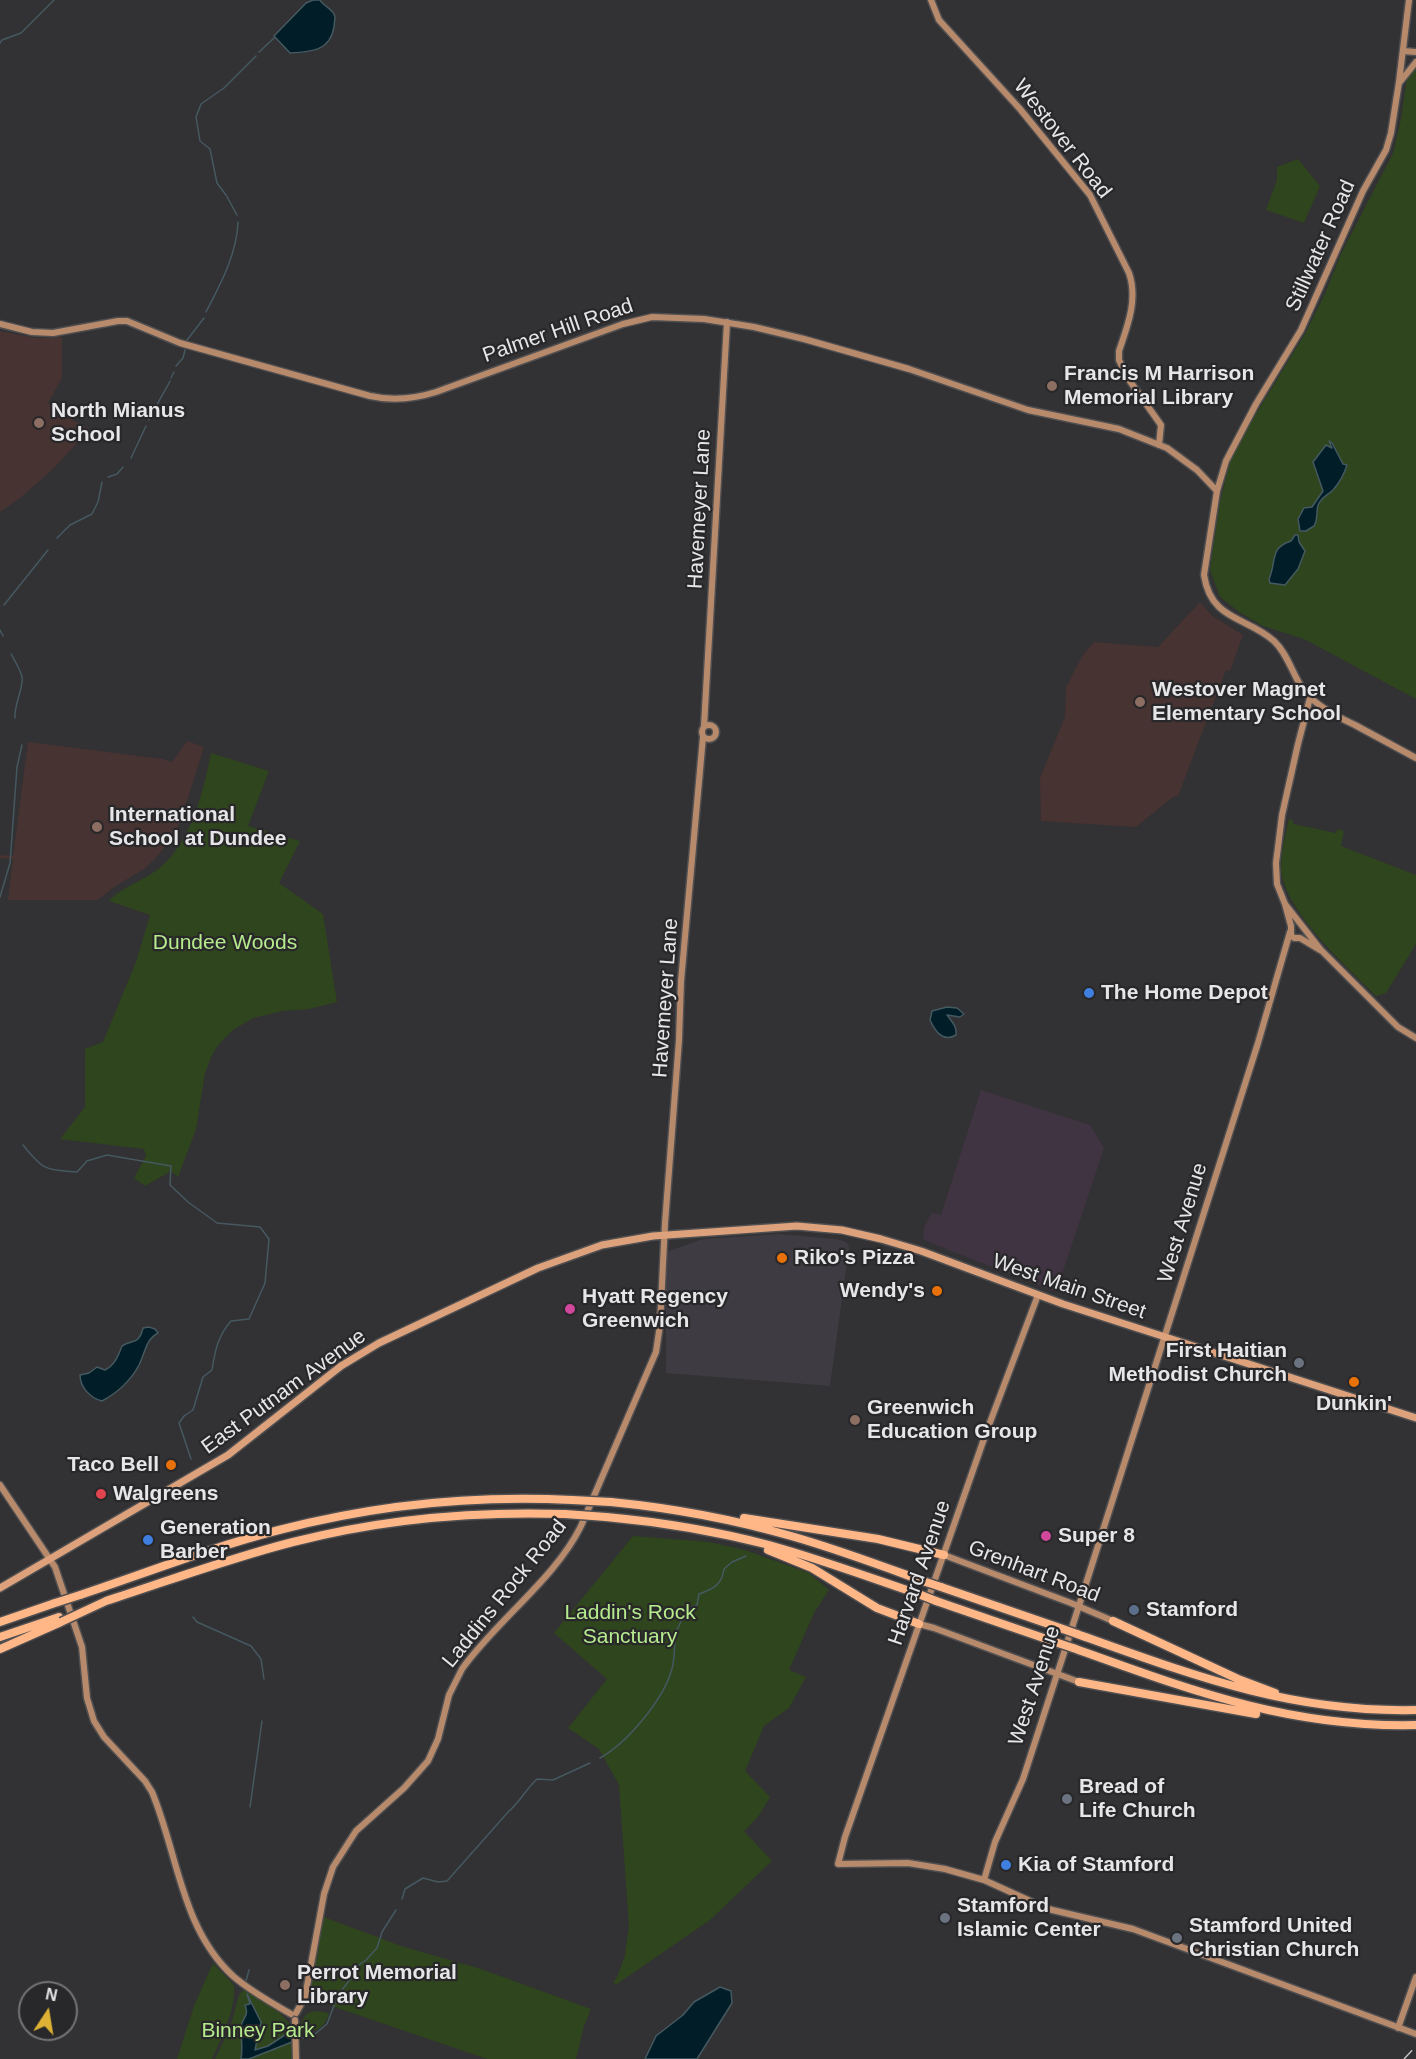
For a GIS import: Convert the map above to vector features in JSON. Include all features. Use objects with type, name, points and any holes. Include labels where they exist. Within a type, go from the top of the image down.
[{"type":"highway","points":[[2,1621],[230,1545],[303,1524],[399,1507],[489,1499],[611,1502],[730,1516],[878,1539],[944,1555]]},
{"type":"highway","points":[[685,1512],[738,1522],[790,1536],[1212,1681],[1254,1693],[1306,1703],[1377,1710],[1416,1710]]},
{"type":"highway","points":[[0,1649],[106,1601],[234,1559],[310,1538],[406,1521],[485,1514],[565,1514],[653,1522],[714,1532],[817,1559],[1219,1699],[1271,1712],[1324,1721]]},
{"type":"highway","points":[[714,1532],[802,1563],[877,1608],[919,1624]]},
{"type":"highway","points":[[0,1637],[60,1620]]},
{"type":"highway","points":[[1113,1621],[1238,1679],[1306,1703]]},
{"type":"highway","points":[[1079,1682],[1261,1715],[1377,1725],[1416,1725]]},
{"type":"main road","name":"Westover Road","points":[[931,0],[939,20],[1020,109],[1095,205],[1133,284],[1134,297],[1119,351],[1119,360],[1142,401],[1161,425],[1159,445]]},
{"type":"main road","name":"Stillwater Road","points":[[1310,698],[1281,649],[1273,640],[1221,609],[1209,594],[1204,575],[1221,473],[1233,446],[1299,334],[1363,190],[1386,150],[1399,82],[1409,0]]},
{"type":"main road","points":[[1403,51],[1416,52]]},
{"type":"main road","points":[[1399,82],[1416,62]]},
{"type":"main road","name":"Palmer Hill Road","points":[[0,324],[32,332],[53,333],[127,321],[180,343],[370,396],[396,400],[419,398],[590,335],[642,319],[681,317],[727,322],[776,332],[909,369],[1028,410],[1119,429],[1159,445],[1190,464],[1217,491]]},
{"type":"main road","name":"Havemeyer Lane","points":[[705,726],[727,322]]},
{"type":"main road","name":"Havemeyer Lane","points":[[706,698],[713,726]]},
{"type":"main road","points":[[1416,758],[1328,711],[1310,698],[1288,788],[1276,863],[1277,884],[1285,904],[1298,923],[1321,950],[1398,1027],[1416,1038]]},
{"type":"main road","points":[[705,726],[713,726],[716,732],[712,738],[703,737],[702,731],[705,726]]},
{"type":"main road","name":"Havemeyer Lane","points":[[664,1235],[679,1040],[681,981],[703,737]]},
{"type":"main road","name":"Havemeyer Lane","points":[[700,764],[712,738]]},
{"type":"main road","points":[[1285,904],[1290,929],[1298,938],[1321,950]]},
{"type":"main road","points":[[1290,929],[1298,923]]},
{"type":"main road","name":"West Avenue","points":[[984,1880],[995,1842],[1023,1779],[1057,1674],[1286,949],[1290,929]]},
{"type":"main road","name":"West Avenue","points":[[1286,949],[1305,931]]},
{"type":"main road","name":"West Main Street","points":[[706,1233],[788,1226],[842,1230],[881,1239],[921,1251],[1038,1295],[1164,1338],[1416,1418]]},
{"type":"main road","name":"East Putnam Avenue","points":[[0,1588],[228,1455],[341,1366],[379,1343],[538,1268],[574,1254],[603,1245],[664,1235],[706,1233]]},
{"type":"main road","name":"Laddins Rock Road","points":[[294,2016],[305,1997],[326,1887],[339,1856],[363,1824],[404,1788],[426,1764],[438,1739],[451,1689],[462,1669],[561,1557],[581,1526],[656,1352],[660,1325],[664,1235]]},
{"type":"main road","name":"Harvard Avenue","points":[[984,1880],[945,1869],[908,1863],[838,1864],[845,1837],[986,1432],[1038,1295]]},
{"type":"main road","points":[[0,1485],[50,1558],[66,1595],[82,1647],[87,1698],[93,1718],[102,1734],[145,1781],[152,1792],[182,1887],[199,1931],[211,1951],[234,1977],[294,2016],[297,2032],[296,2059]]},
{"type":"main road","name":"Grenhart Road","points":[[944,1555],[1113,1621]]},
{"type":"main road","points":[[919,1624],[1079,1682]]},
{"type":"main road","points":[[984,1880],[1053,1911],[1123,1925],[1416,2034]]},
{"type":"main road","points":[[1398,2028],[1416,1977]]},
{"type":"shaded area","name":"North Mianus School","points":[[0,331],[36,338],[62,337],[62,378],[48,403],[67,417],[90,429],[53,469],[0,512]]},
{"type":"shaded area","name":"Westover Magnet Elementary School","points":[[1200,602],[1211,615],[1243,635],[1230,671],[1226,670],[1178,796],[1173,797],[1136,827],[1041,821],[1040,778],[1065,717],[1066,687],[1083,655],[1094,642],[1158,647]]},
{"type":"shaded area","name":"International School at Dundee","points":[[187,741],[204,747],[181,820],[174,835],[144,869],[114,887],[98,900],[8,900],[13,859],[0,858],[0,855],[13,856],[28,742],[172,762]]},
{"type":"shaded area","points":[[981,1090],[1090,1125],[1104,1148],[1056,1292],[924,1240],[925,1225],[932,1213],[941,1215]]},
{"type":"shaded area","points":[[779,1234],[835,1239],[848,1244],[830,1386],[666,1373],[666,1252],[703,1239]]},
{"type":"green space","points":[[1416,69],[1416,699],[1304,639],[1263,626],[1239,612],[1220,597],[1210,570],[1219,506],[1232,453],[1306,332],[1341,254],[1393,153],[1407,77]]},
{"type":"green space","points":[[1298,159],[1320,186],[1304,223],[1266,210],[1277,180],[1277,167]]},
{"type":"green space","name":"Dundee Woods","points":[[211,753],[269,771],[248,826],[300,841],[279,883],[323,914],[337,1002],[253,1018],[233,1030],[219,1044],[205,1073],[196,1129],[178,1177],[171,1171],[145,1186],[134,1178],[146,1156],[144,1149],[60,1139],[85,1107],[85,1049],[103,1042],[136,962],[150,915],[109,901],[157,870],[182,841],[195,813]]},
{"type":"green space","points":[[1289,819],[1293,820],[1293,824],[1336,833],[1337,829],[1344,831],[1341,846],[1416,875],[1416,944],[1386,993],[1376,996],[1334,954],[1293,902],[1281,869],[1282,850]]},
{"type":"green space","name":"Laddin's Rock Sanctuary","points":[[633,1536],[709,1542],[745,1550],[809,1573],[829,1590],[814,1613],[789,1670],[806,1677],[789,1708],[764,1726],[745,1771],[770,1797],[758,1817],[744,1831],[772,1861],[710,1920],[617,1984],[613,1983],[625,1955],[629,1926],[619,1785],[599,1749],[568,1728],[607,1679],[554,1633]]},
{"type":"green space","points":[[321,1916],[401,1946],[481,1969],[591,2009],[584,2026],[576,2059],[487,2059],[314,2000],[309,1992]]},
{"type":"green space","points":[[213,1963],[234,1985],[233,2004],[228,2023],[212,2059],[177,2059],[194,2006]]},
{"type":"green space","name":"Binney Park","points":[[243,1990],[279,2012],[290,2024],[292,2059],[215,2059],[230,2028],[239,1995]]},
{"type":"green space","points":[[316,2011],[329,2013],[325,2022],[311,2032],[301,2032],[304,2018],[308,2013]]},
{"type":"water","points":[[320,0],[334,14],[332,35],[324,46],[318,49],[290,53],[274,36],[306,3]]},
{"type":"water","points":[[1329,441],[1343,464],[1347,465],[1338,484],[1319,503],[1314,526],[1306,531],[1300,531],[1298,519],[1304,508],[1312,507],[1323,491],[1313,462],[1326,445],[1332,448]]},
{"type":"water","points":[[1295,535],[1298,535],[1299,542],[1305,551],[1298,569],[1285,585],[1270,583],[1276,551],[1291,541]]},
{"type":"water","points":[[947,1007],[957,1008],[964,1014],[960,1017],[947,1015],[954,1024],[956,1035],[947,1038],[937,1032],[930,1020],[932,1011]]},
{"type":"water","points":[[149,1327],[158,1333],[148,1343],[136,1371],[128,1381],[102,1401],[90,1395],[82,1384],[80,1375],[89,1373],[97,1367],[105,1370],[111,1366],[122,1346],[140,1337],[143,1328]]},
{"type":"water","points":[[720,1987],[731,1991],[732,2003],[697,2059],[645,2059],[656,2036],[683,2015],[694,2002]]},
{"type":"water","points":[[247,1994],[261,2022],[255,2050],[268,2046],[288,2033],[291,2034],[292,2042],[249,2059],[241,2059],[241,2025],[246,2015],[245,2005],[250,2004]]},
{"type":"waterway","points":[[0,43],[2,40],[21,33],[54,0]]},
{"type":"waterway","points":[[259,52],[274,38]]},
{"type":"waterway","points":[[237,215],[217,183],[210,149],[200,141],[196,117],[201,104],[224,88],[256,56]]},
{"type":"waterway","points":[[206,312],[235,246],[238,222]]},
{"type":"waterway","points":[[187,340],[204,318]]},
{"type":"waterway","points":[[176,366],[183,358],[185,350]]},
{"type":"waterway","points":[[171,378],[174,372]]},
{"type":"waterway","points":[[149,420],[149,413],[154,412],[170,381]]},
{"type":"waterway","points":[[131,458],[146,426]]},
{"type":"waterway","points":[[108,477],[117,474],[123,467]]},
{"type":"waterway","points":[[57,538],[70,525],[92,514],[98,502],[102,482]]},
{"type":"waterway","points":[[4,605],[48,550]]},
{"type":"waterway","points":[[0,630],[3,636]]},
{"type":"waterway","points":[[11,654],[22,677],[15,718]]},
{"type":"waterway","points":[[0,897],[10,863],[17,767],[22,745]]},
{"type":"waterway","points":[[23,1145],[41,1164],[58,1170],[77,1172],[87,1161],[107,1155],[171,1166],[170,1185],[188,1202],[217,1223],[260,1227],[269,1239],[265,1283],[249,1319],[231,1321],[223,1332],[214,1356],[212,1370],[203,1377],[193,1410],[179,1423],[191,1459]]},
{"type":"waterway","points":[[600,1758],[632,1732],[660,1696],[671,1672],[677,1630],[687,1609],[697,1605],[699,1594],[719,1583],[724,1569],[732,1562],[746,1556]]},
{"type":"waterway","points":[[193,1617],[197,1622],[251,1646],[261,1659],[264,1679]]},
{"type":"waterway","points":[[250,1807],[262,1721]]},
{"type":"waterway","points":[[402,1899],[405,1889],[423,1878],[438,1882],[447,1881],[537,1779],[553,1780],[590,1763]]},
{"type":"waterway","points":[[298,2038],[315,2034],[327,2024],[338,1995],[352,1977],[356,1967],[377,1948],[382,1932],[396,1910]]},
{"type":"waterway","points":[[246,1981],[249,1970]]},
{"type":"railway","points":[[1404,2059],[1416,2046]]},
{"type":"place","name":"Francis M Harrison Memorial Library","points":[[1052,386]]},
{"type":"place","name":"North Mianus School","points":[[39,423]]},
{"type":"place","name":"Westover Magnet Elementary School","points":[[1140,702]]},
{"type":"place","name":"International School at Dundee","points":[[97,827]]},
{"type":"place","name":"The Home Depot","points":[[1089,993]]},
{"type":"place","name":"Riko's Pizza","points":[[782,1258]]},
{"type":"place","name":"Wendy's","points":[[937,1291]]},
{"type":"place","name":"Hyatt Regency Greenwich","points":[[570,1309]]},
{"type":"place","name":"First Haitian Methodist Church","points":[[1299,1363]]},
{"type":"place","name":"Dunkin'","points":[[1354,1382]]},
{"type":"place","name":"Greenwich Education Group","points":[[855,1420]]},
{"type":"place","name":"Taco Bell","points":[[171,1465]]},
{"type":"place","name":"Walgreens","points":[[101,1494]]},
{"type":"place","name":"Super 8","points":[[1046,1536]]},
{"type":"place","name":"Generation Barber","points":[[148,1540]]},
{"type":"place","name":"Stamford","points":[[1134,1610]]},
{"type":"place","name":"Bread of Life Church","points":[[1067,1799]]},
{"type":"place","name":"Kia of Stamford","points":[[1006,1865]]},
{"type":"place","name":"Stamford Islamic Center","points":[[945,1918]]},
{"type":"place","name":"Stamford United Christian Church","points":[[1177,1938]]},
{"type":"place","name":"Perrot Memorial Library","points":[[285,1985]]}]
